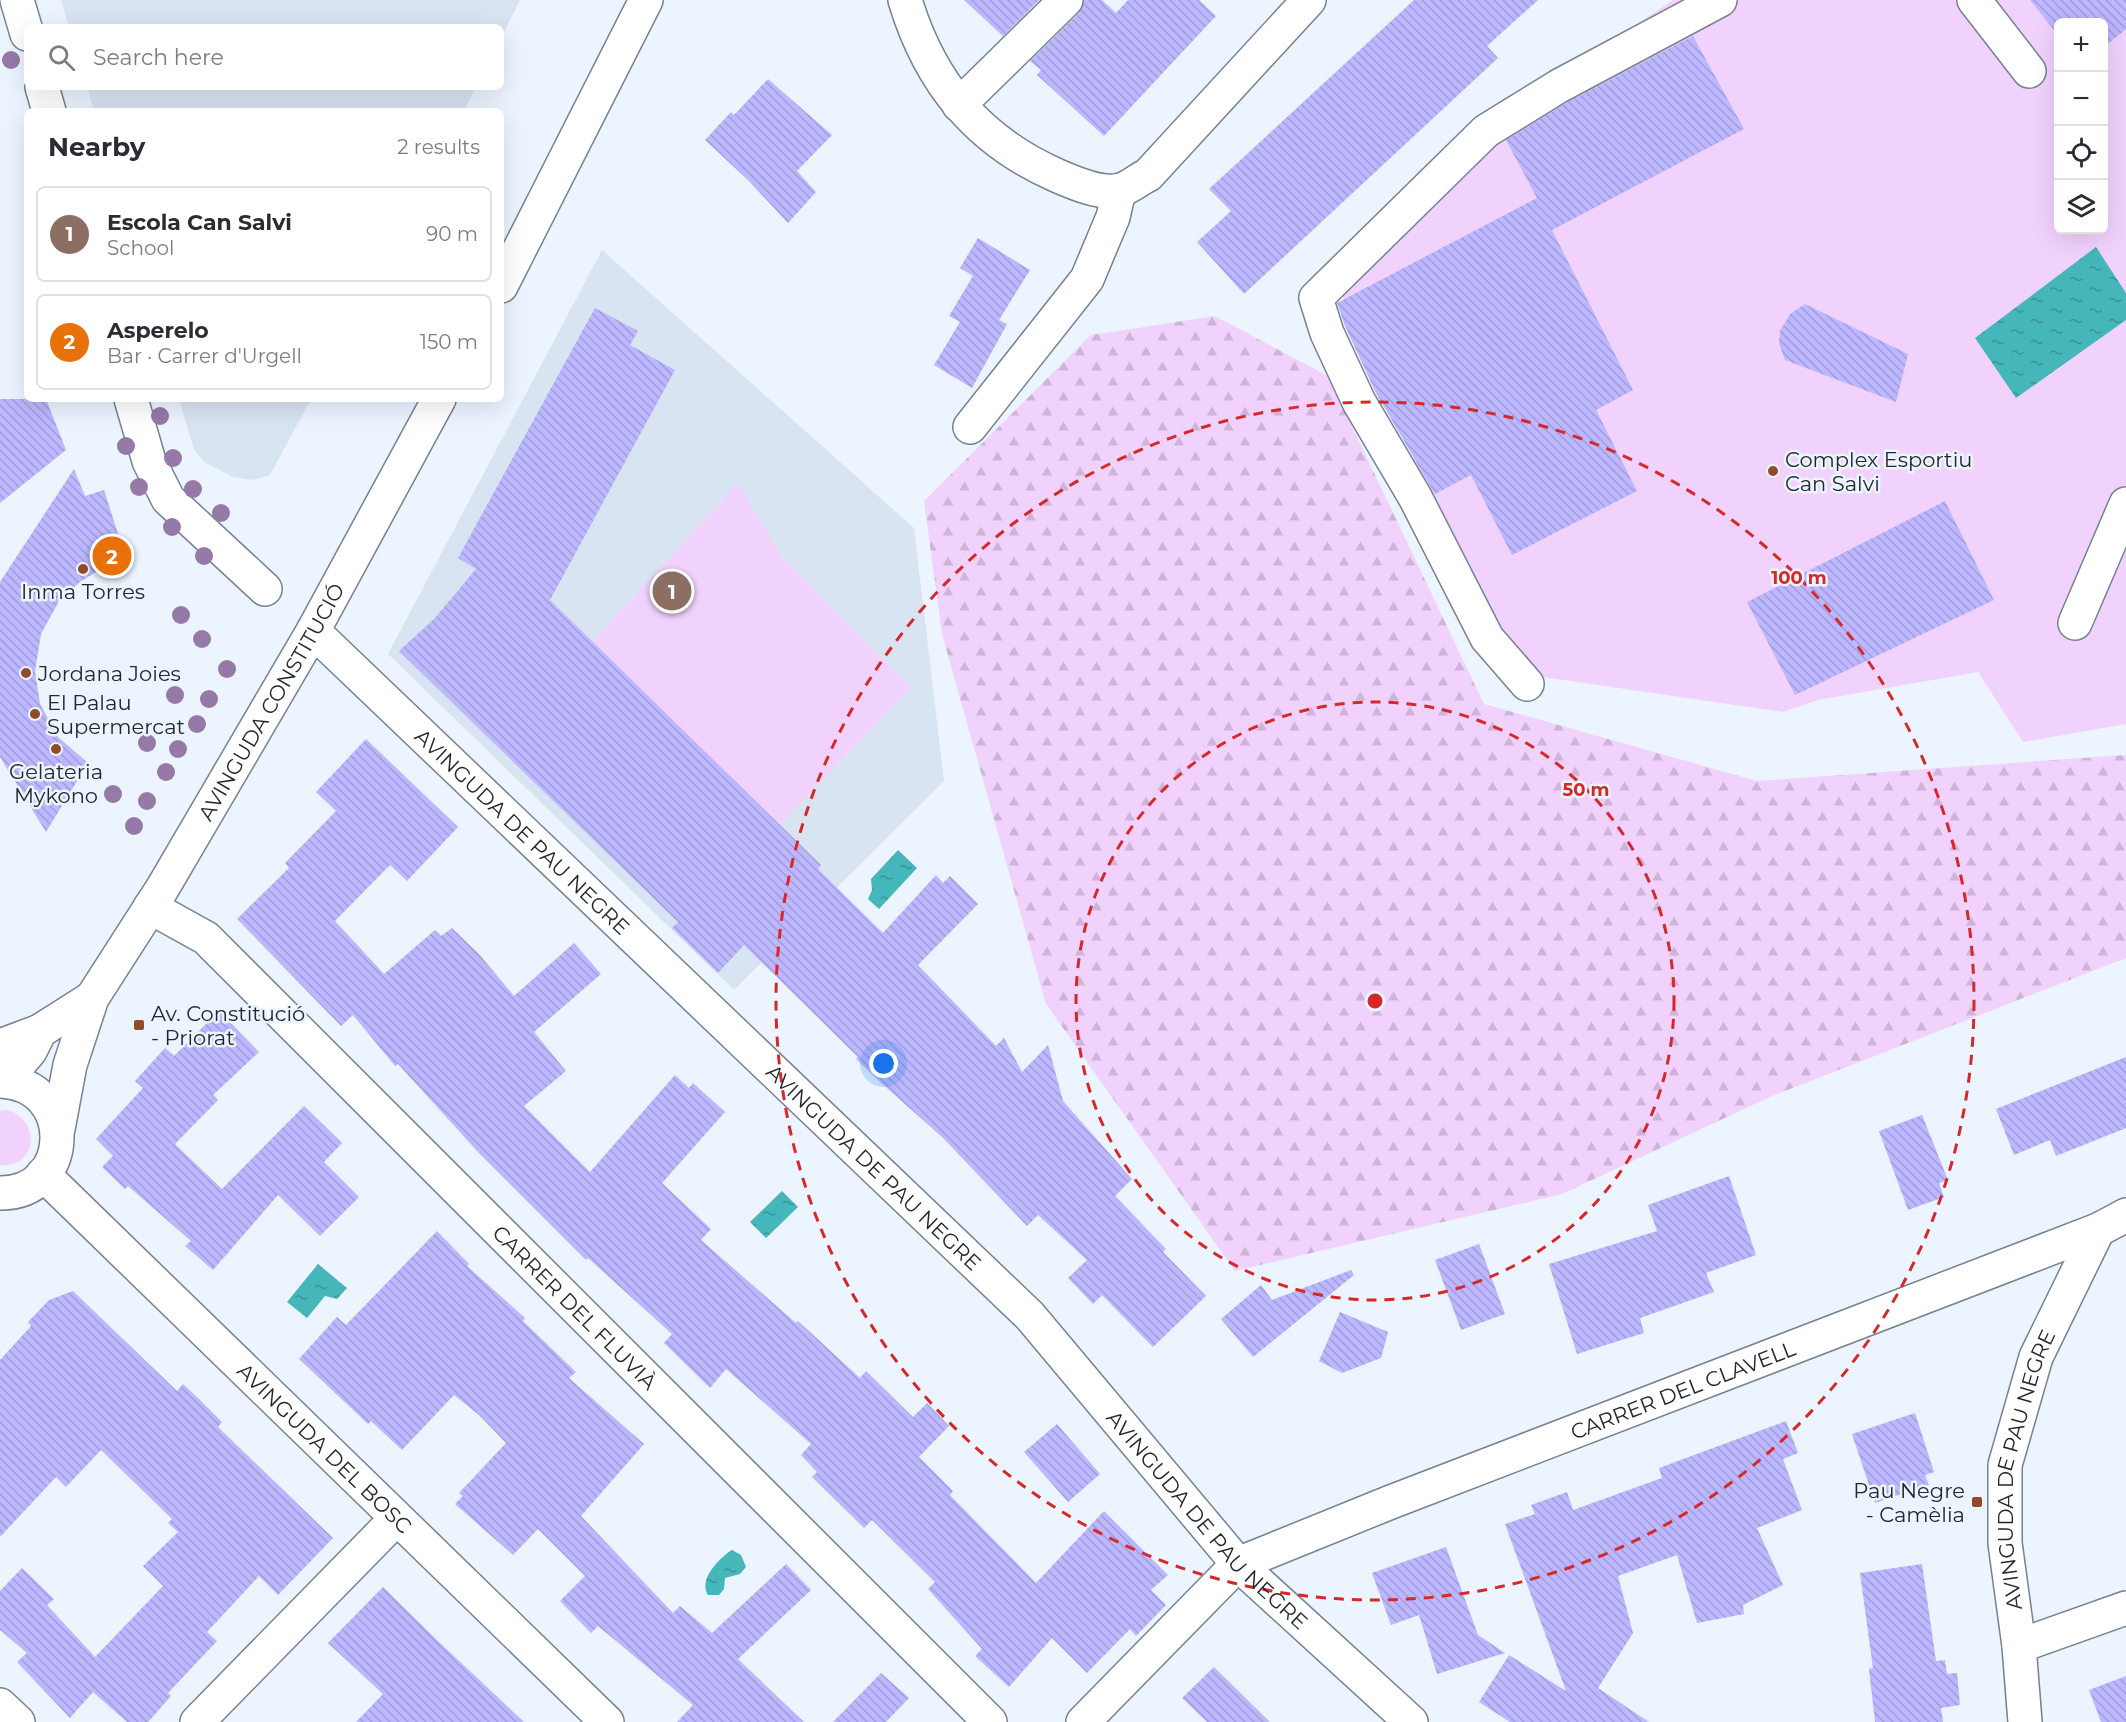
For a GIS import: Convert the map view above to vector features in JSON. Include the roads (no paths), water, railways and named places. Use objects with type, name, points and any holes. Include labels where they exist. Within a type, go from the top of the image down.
[{"type":"street","points":[[17,0],[24,24]]},
{"type":"street","points":[[504,280],[646,0]]},
{"type":"street","points":[[905,0],[914,30],[934,70],[959,105],[993,139],[1032,165],[1082,187],[1119,190],[1148,175],[1309,0]]},
{"type":"street","points":[[959,105],[1066,0]]},
{"type":"street","points":[[1527,684],[1487,638],[1415,497],[1359,402],[1327,333],[1317,298],[1486,131],[1559,86],[1720,0]]},
{"type":"street","points":[[1974,0],[2029,71]]},
{"type":"street","points":[[43,90],[48,108]]},
{"type":"street","points":[[970,427],[1087,279],[1113,217],[1119,190]]},
{"type":"street","points":[[132,402],[149,461],[168,499],[265,590]]},
{"type":"street","name":"AVINGUDA CONSTITUCIÓ","points":[[16,1190],[50,1167],[57,1149],[58,1130],[70,1065],[92,998],[150,907],[313,632],[437,402]]},
{"type":"street","points":[[2075,623],[2126,504]]},
{"type":"street","name":"AVINGUDA DE PAU NEGRE","points":[[313,632],[1030,1316],[1238,1564],[1411,1722]]},
{"type":"street","name":"CARRER DEL FLUVIÀ","points":[[150,907],[206,938],[990,1722]]},
{"type":"street","name":"AVINGUDA CONSTITUCIÓ","points":[[0,1079],[18,1065],[30,1051],[40,1031],[92,998]]},
{"type":"street","points":[[0,1046],[40,1031]]},
{"type":"street","points":[[0,1079],[29,1087],[43,1098],[53,1113],[58,1130]]},
{"type":"street","name":"AVINGUDA DEL BOSC","points":[[16,1190],[396,1519],[607,1722]]},
{"type":"street","name":"AVINGUDA DE PAU NEGRE","points":[[2025,1722],[2019,1646],[2006,1543],[2005,1466],[2036,1357],[2112,1222]]},
{"type":"street","name":"CARRER DEL CLAVELL","points":[[1238,1564],[1391,1502],[2112,1222]]},
{"type":"street","points":[[197,1722],[396,1519]]},
{"type":"street","points":[[1083,1722],[1238,1564]]},
{"type":"street","points":[[2019,1646],[2126,1608]]},
{"type":"street","points":[[0,1705],[18,1722]]},
{"type":"water","points":[[2096,247],[2126,293],[2126,320],[2016,398],[1975,338]]},
{"type":"water","points":[[898,850],[917,868],[879,909],[868,899],[872,890],[871,879]]},
{"type":"water","points":[[782,1191],[798,1207],[766,1238],[750,1222]]},
{"type":"water","points":[[318,1264],[347,1288],[337,1299],[325,1296],[307,1318],[287,1302]]},
{"type":"water","points":[[732,1550],[741,1555],[746,1567],[740,1574],[725,1578],[724,1589],[719,1595],[708,1595],[706,1583],[711,1570]]},
{"type":"place","name":"Complex Esportiu Can Salvi","points":[[1773,471]]},
{"type":"place","name":"Asperelo","points":[[112,556]]},
{"type":"place","name":"Inma Torres","points":[[83,569]]},
{"type":"place","name":"Escola Can Salvi","points":[[672,591]]},
{"type":"place","name":"Jordana Joies","points":[[26,673]]},
{"type":"place","name":"El Palau Supermercat","points":[[35,714]]},
{"type":"place","name":"Gelateria Mykono","points":[[56,749]]},
{"type":"place","name":"Av. Constitució - Priorat","points":[[139,1025]]},
{"type":"place","name":"Pau Negre - Camèlia","points":[[1977,1502]]}]
